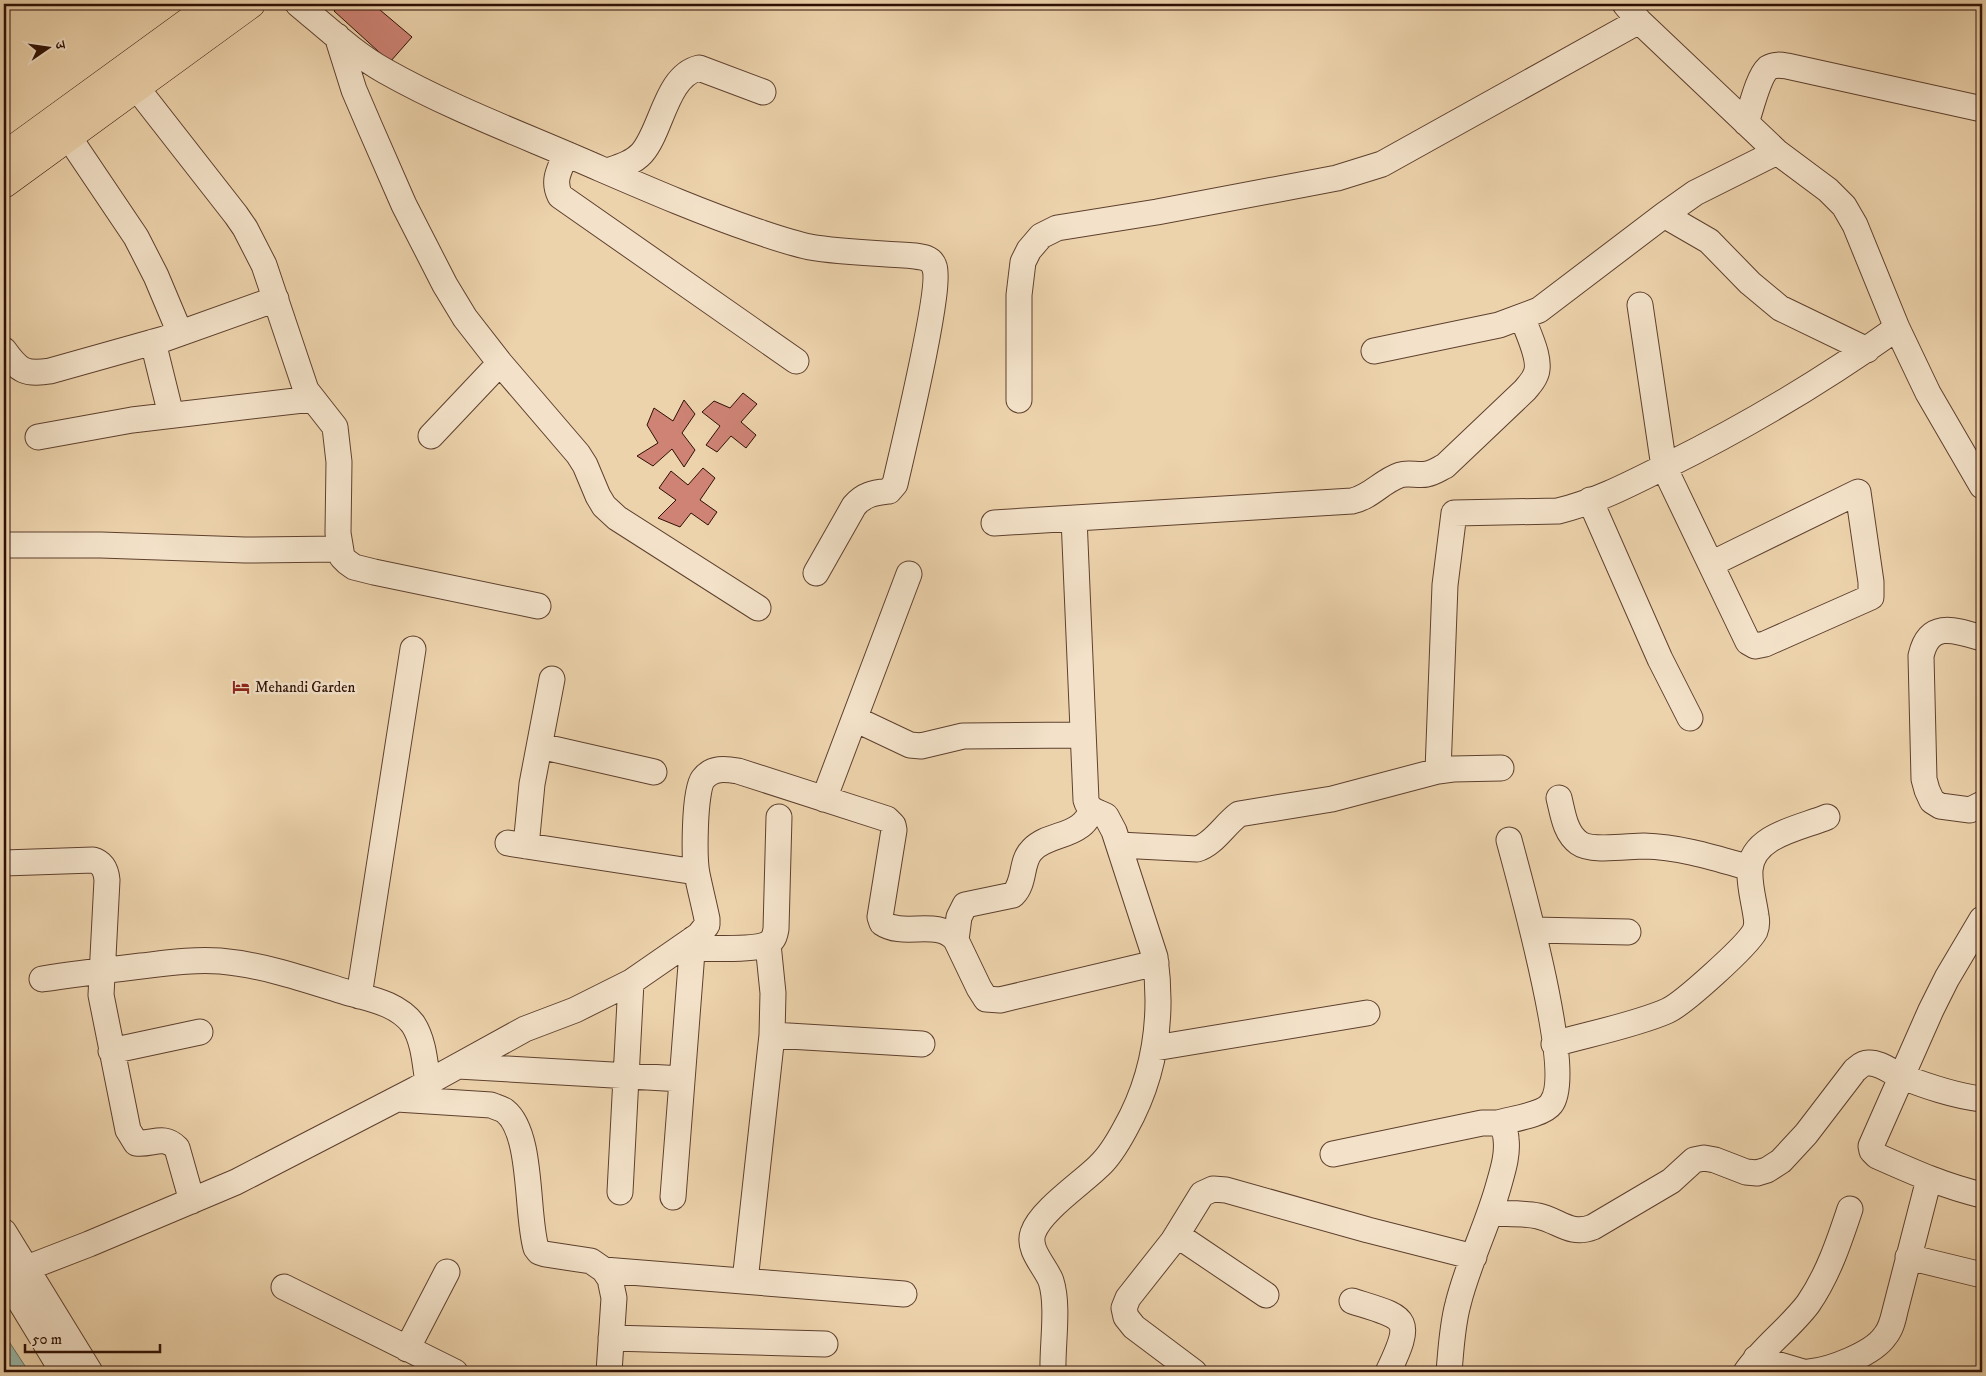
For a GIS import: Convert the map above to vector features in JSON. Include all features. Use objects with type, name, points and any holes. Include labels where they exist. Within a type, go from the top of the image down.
[{"type":"main road","points":[[4,156],[212,4]]},
{"type":"main road","points":[[4,184],[252,4]]},
{"type":"street","points":[[298,4],[383,70],[456,108],[608,172],[730,222],[786,241],[810,247],[836,250],[926,257],[934,265],[936,274],[928,329],[895,484],[889,491],[868,494],[860,498],[816,572]]},
{"type":"street","points":[[1019,400],[1020,295],[1023,262],[1029,250],[1041,236],[1057,228],[1280,189],[1367,170],[1382,164],[1632,12],[1746,123],[1778,152],[1828,190],[1844,206],[1855,225],[1897,328],[1928,393],[1982,486]]},
{"type":"street","points":[[337,36],[354,90],[404,205],[445,285],[465,318],[500,363],[578,454],[604,506],[617,518],[758,608]]},
{"type":"street","points":[[1746,123],[1763,76],[1769,67],[1776,65],[1982,109]]},
{"type":"street","points":[[608,172],[637,158],[646,148],[675,87],[690,70],[699,68],[763,92]]},
{"type":"street","points":[[136,87],[246,228],[264,265],[300,374],[312,399],[330,418],[338,437],[338,533],[340,550],[347,562],[367,570],[538,606]]},
{"type":"street","points":[[68,136],[136,237],[156,276],[180,333]]},
{"type":"street","points":[[1374,351],[1499,325],[1522,318],[1539,310],[1695,193],[1778,152]]},
{"type":"street","points":[[566,154],[556,180],[556,188],[560,196],[796,361]]},
{"type":"street","points":[[1664,215],[1722,252],[1750,282],[1780,308],[1867,350]]},
{"type":"street","points":[[4,350],[17,367],[24,372],[50,371],[152,342],[276,299]]},
{"type":"street","points":[[1640,305],[1664,467],[1711,564],[1741,632],[1748,642],[1755,646],[1765,644],[1871,597],[1871,582],[1858,492],[1711,564]]},
{"type":"street","points":[[994,523],[1352,502],[1363,499],[1392,478],[1401,474],[1426,475],[1437,471],[1445,466],[1525,390],[1535,377],[1538,370],[1537,360],[1522,318]]},
{"type":"street","points":[[1438,771],[1445,585],[1454,513],[1558,510],[1590,500],[1723,438],[1814,384],[1897,328]]},
{"type":"street","points":[[152,342],[171,415]]},
{"type":"street","points":[[430,436],[500,363]]},
{"type":"street","points":[[38,438],[132,420],[312,399]]},
{"type":"street","points":[[1590,500],[1660,659],[1690,718]]},
{"type":"street","points":[[1053,1372],[1053,1288],[1048,1272],[1032,1243],[1033,1233],[1057,1203],[1100,1165],[1116,1145],[1131,1119],[1148,1075],[1155,1048],[1159,1000],[1156,963],[1119,845],[1106,816],[1087,806],[1082,736],[1074,518]]},
{"type":"street","points":[[4,545],[340,550]]},
{"type":"street","points":[[824,799],[909,574]]},
{"type":"street","points":[[1982,638],[1964,633],[1941,631],[1930,635],[1924,642],[1921,656],[1924,779],[1926,790],[1932,801],[1940,806],[1970,810],[1982,804]]},
{"type":"street","points":[[359,996],[413,649]]},
{"type":"street","points":[[552,680],[532,784],[517,844],[696,872]]},
{"type":"street","points":[[855,718],[910,745],[921,746],[963,736],[1082,736]]},
{"type":"street","points":[[540,746],[654,772]]},
{"type":"street","points":[[12,1274],[89,1244],[236,1182],[428,1083],[525,1028],[575,1010],[631,982],[693,944],[707,925],[696,872],[696,803],[703,779],[712,772],[723,768],[738,771],[887,819],[893,825],[893,841],[880,917],[882,923],[889,928],[899,930],[947,931],[956,940],[986,999],[992,1000],[1156,963]]},
{"type":"street","points":[[1119,845],[1204,847],[1229,821],[1239,814],[1332,799],[1438,771],[1501,768]]},
{"type":"street","points":[[1559,798],[1569,832],[1581,845],[1594,847],[1666,847],[1704,854],[1750,868]]},
{"type":"street","points":[[956,940],[959,918],[965,905],[1013,895],[1021,883],[1027,857],[1032,850],[1040,844],[1080,826],[1092,810]]},
{"type":"street","points":[[693,944],[757,947],[768,944],[774,937],[776,930],[779,817]]},
{"type":"street","points":[[1554,1044],[1668,1010],[1675,1006],[1734,956],[1749,939],[1757,924],[1750,868],[1758,847],[1798,827],[1828,817]]},
{"type":"street","points":[[1333,1154],[1482,1123],[1498,1123],[1543,1110],[1550,1106],[1554,1100],[1557,1079],[1544,974],[1509,840]]},
{"type":"street","points":[[4,863],[93,860],[99,862],[106,871],[101,994],[128,1130],[136,1143],[143,1144],[164,1140],[171,1142],[177,1148],[192,1201]]},
{"type":"street","points":[[1982,919],[1947,978],[1872,1140],[1872,1151],[1877,1156],[1929,1180],[1982,1195]]},
{"type":"street","points":[[1532,930],[1628,932]]},
{"type":"street","points":[[673,1197],[693,944]]},
{"type":"street","points":[[745,1281],[772,1035],[773,993],[768,944]]},
{"type":"street","points":[[42,978],[179,962],[220,961],[265,967],[393,1007],[412,1023],[418,1032],[428,1083]]},
{"type":"street","points":[[620,1192],[631,982]]},
{"type":"street","points":[[1155,1048],[1367,1013]]},
{"type":"street","points":[[111,1051],[200,1032]]},
{"type":"street","points":[[772,1035],[922,1044]]},
{"type":"street","points":[[1491,1213],[1536,1215],[1575,1230],[1584,1231],[1671,1181],[1694,1160],[1704,1158],[1715,1160],[1746,1172],[1758,1173],[1781,1161],[1806,1134],[1855,1070],[1869,1062],[1900,1076],[1952,1094],[1982,1099]]},
{"type":"street","points":[[458,1066],[682,1079]]},
{"type":"street","points":[[397,1099],[491,1105],[504,1110],[513,1120],[520,1132],[536,1248],[539,1252],[545,1254],[591,1261],[604,1270],[610,1279],[614,1298],[609,1372]]},
{"type":"street","points":[[1448,1372],[1457,1306],[1491,1213],[1506,1151],[1504,1128],[1498,1123]]},
{"type":"street","points":[[1809,1372],[1828,1368],[1854,1358],[1879,1344],[1885,1337],[1891,1327],[1896,1311],[1908,1257],[1929,1180]]},
{"type":"street","points":[[1194,1372],[1134,1327],[1126,1317],[1124,1308],[1128,1298],[1164,1255],[1202,1194],[1213,1189],[1226,1190],[1368,1230],[1474,1257]]},
{"type":"street","points":[[1751,1365],[1782,1334],[1808,1303],[1832,1261],[1850,1209]]},
{"type":"street","points":[[4,1232],[12,1274],[63,1372]]},
{"type":"street","points":[[1177,1235],[1266,1295]]},
{"type":"street","points":[[1908,1257],[1982,1275]]},
{"type":"street","points":[[604,1270],[904,1294]]},
{"type":"street","points":[[407,1349],[447,1272]]},
{"type":"street","points":[[12,1274],[90,1372]]},
{"type":"street","points":[[284,1287],[455,1372]]},
{"type":"street","points":[[1352,1301],[1389,1312],[1398,1317],[1401,1322],[1403,1338],[1388,1372]]},
{"type":"street","points":[[611,1338],[825,1344]]},
{"type":"street","points":[[1751,1365],[1803,1372]]},
{"type":"shaded area","points":[[4,1334],[29,1372],[4,1372]]},
{"type":"building","points":[[339,4],[373,4],[412,37],[390,62],[334,11]]},
{"type":"building","points":[[743,393],[757,404],[741,422],[756,435],[746,448],[731,436],[717,452],[706,445],[720,426],[702,412],[714,401],[730,408]]},
{"type":"building","points":[[684,400],[695,414],[682,433],[695,450],[684,467],[672,449],[653,466],[637,456],[658,443],[647,425],[654,408],[673,421]]},
{"type":"building","points":[[703,468],[715,478],[700,500],[717,512],[708,525],[691,513],[680,527],[658,518],[676,500],[659,488],[671,471],[688,485]]},
{"type":"place","name":"Mehandi Garden","points":[[241,687]]}]
